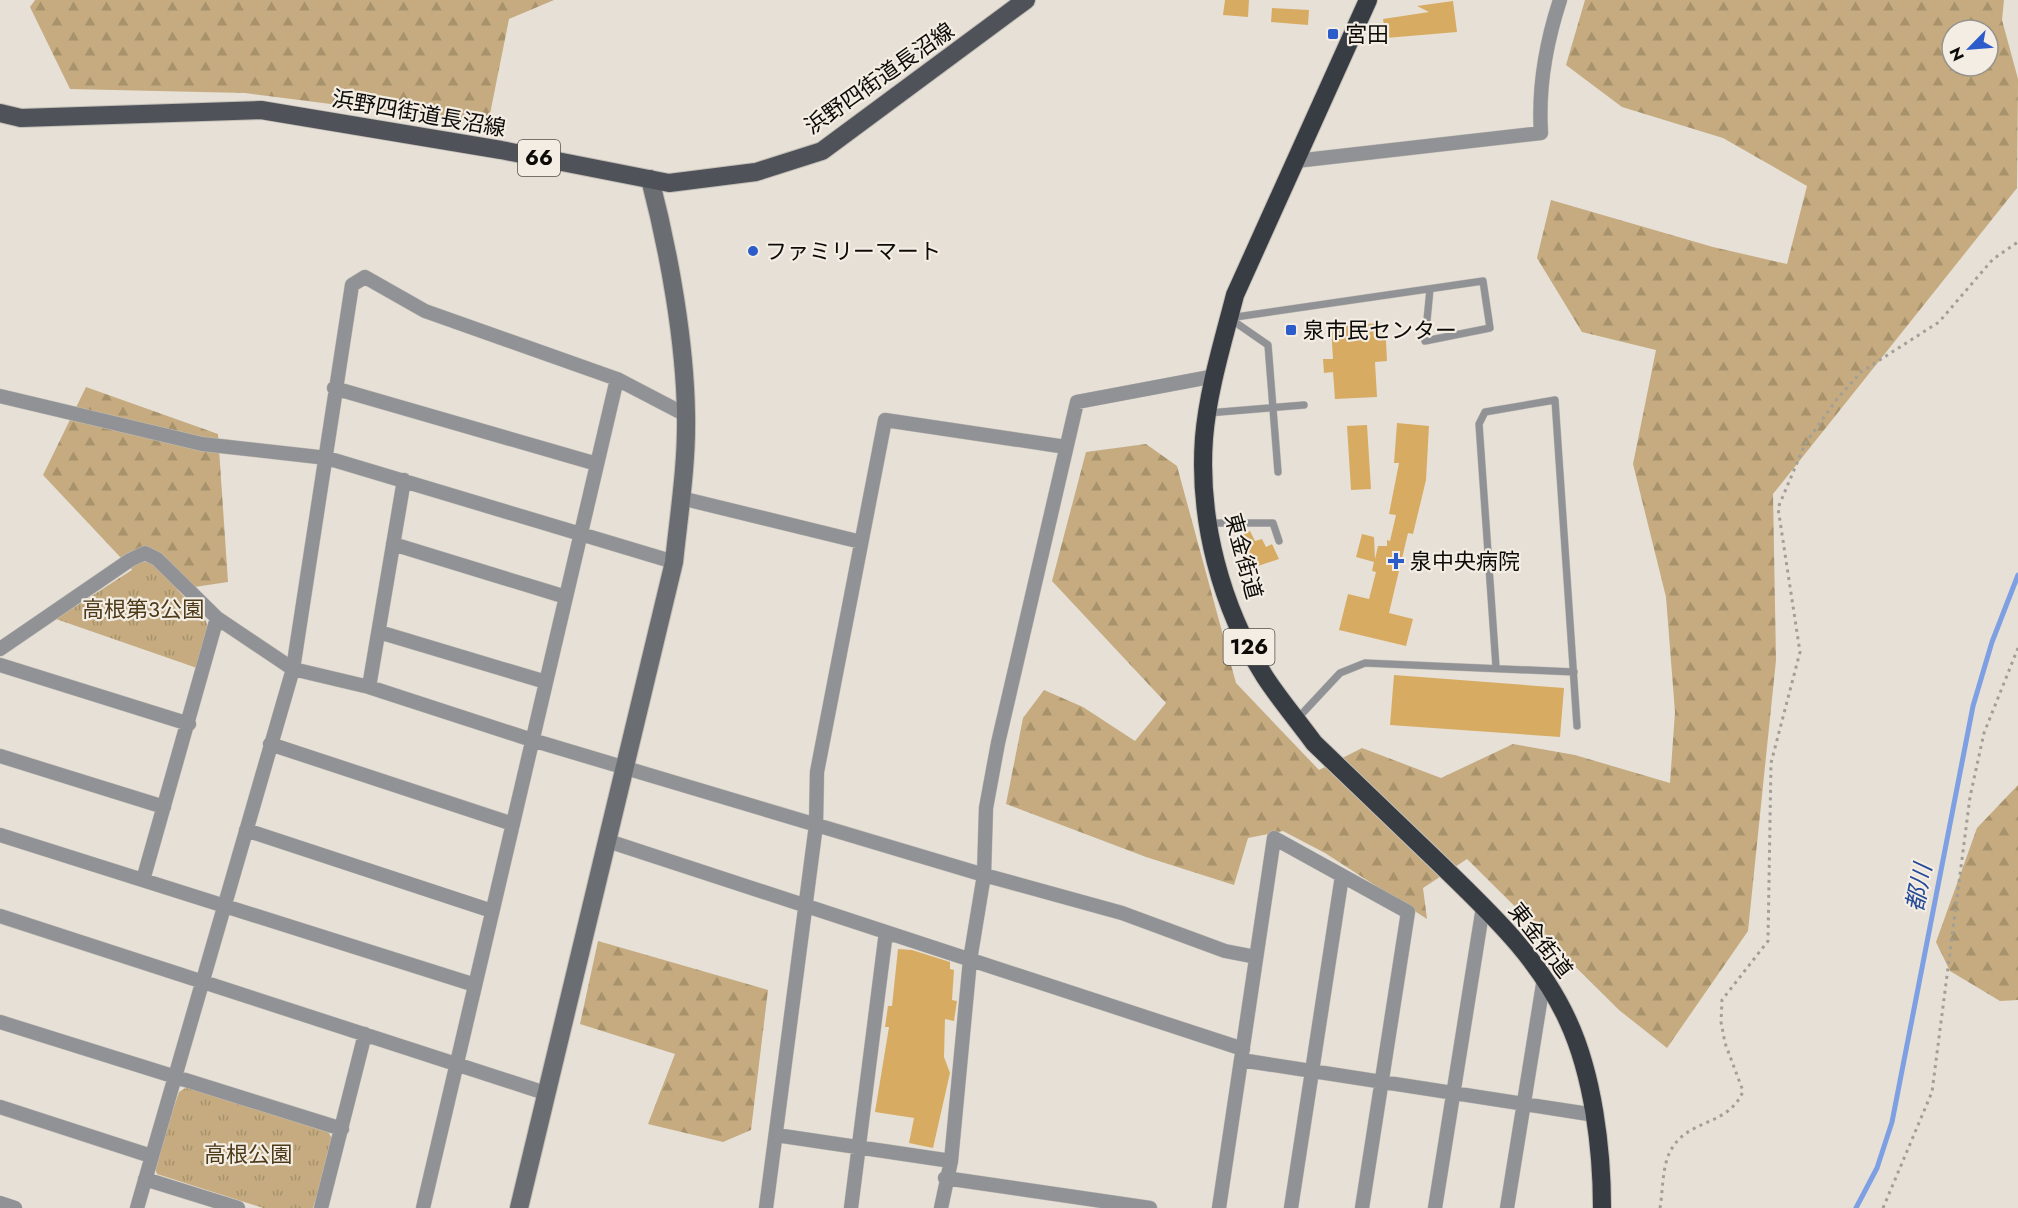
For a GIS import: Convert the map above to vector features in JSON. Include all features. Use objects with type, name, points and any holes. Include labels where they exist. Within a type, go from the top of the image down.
[{"type":"highway","name":"東金街道","points":[[1368,0],[1235,295],[1215,376],[1204,438],[1208,523],[1221,580],[1242,634],[1265,677],[1296,720],[1314,743],[1506,928],[1544,978],[1568,1022],[1595,1115],[1602,1169],[1602,1208]]},
{"type":"main road","name":"浜野四街道長沼線","points":[[0,113],[21,118],[261,110],[501,150],[669,183],[756,172],[822,151],[1026,0]]},
{"type":"street","points":[[1296,161],[1541,133],[1540,111],[1548,38],[1560,0]]},
{"type":"street","points":[[519,1208],[674,562],[686,415],[679,342],[664,236],[650,179]]},
{"type":"street","points":[[137,1208],[293,669],[327,458],[334,388],[352,285],[365,277],[425,311],[617,379],[686,415]]},
{"type":"street","points":[[941,1208],[945,1178],[951,1161],[970,960],[984,875],[986,808],[998,742],[1077,402],[1215,376]]},
{"type":"street","points":[[423,1208],[617,379]]},
{"type":"street","points":[[334,388],[597,464]]},
{"type":"street","points":[[0,396],[202,444],[327,458],[674,562]]},
{"type":"street","points":[[766,1208],[816,825],[817,772],[885,420],[1066,447]]},
{"type":"street","points":[[369,687],[404,480]]},
{"type":"street","points":[[681,498],[861,542]]},
{"type":"street","points":[[393,544],[566,597]]},
{"type":"street","points":[[0,649],[130,560],[145,553],[157,559],[217,618],[293,669],[369,687],[532,740],[984,875],[1122,913],[1225,951],[1256,957]]},
{"type":"street","points":[[143,880],[189,724],[217,618]]},
{"type":"street","points":[[379,632],[546,682]]},
{"type":"street","points":[[0,665],[189,724]]},
{"type":"street","points":[[270,744],[513,824]]},
{"type":"street","points":[[0,756],[164,807]]},
{"type":"street","points":[[246,830],[492,911]]},
{"type":"street","points":[[0,835],[475,985]]},
{"type":"street","points":[[1219,1208],[1274,838],[1408,912],[1362,1208]]},
{"type":"street","points":[[608,841],[970,960],[1242,1054],[1311,1070],[1595,1115]]},
{"type":"street","points":[[1291,1208],[1342,876]]},
{"type":"street","points":[[1435,1208],[1483,907]]},
{"type":"street","points":[[0,916],[545,1093]]},
{"type":"street","points":[[851,1208],[886,932]]},
{"type":"street","points":[[1507,1208],[1522,1103],[1544,978]]},
{"type":"street","points":[[0,1022],[342,1129]]},
{"type":"street","points":[[321,1208],[365,1034]]},
{"type":"street","points":[[0,1107],[151,1156]]},
{"type":"street","points":[[776,1135],[951,1161]]},
{"type":"street","points":[[945,1178],[1150,1208]]},
{"type":"street","points":[[145,1179],[238,1208]]},
{"type":"street","points":[[0,1203],[15,1208]]},
{"type":"lane","points":[[1229,318],[1483,281],[1490,328],[1425,341],[1430,289]]},
{"type":"lane","points":[[1229,318],[1268,345],[1278,472]]},
{"type":"lane","points":[[1496,667],[1479,424],[1485,412],[1555,400],[1577,726]]},
{"type":"lane","points":[[1208,413],[1304,405]]},
{"type":"lane","points":[[1208,523],[1273,523],[1279,541]]},
{"type":"lane","points":[[1296,720],[1340,673],[1365,663],[1574,672]]},
{"type":"path","points":[[1660,1208],[1669,1152],[1691,1128],[1723,1116],[1738,1104],[1743,1091],[1725,1043],[1721,1022],[1722,1000],[1768,941],[1771,763],[1800,651],[1778,508],[1805,444],[1837,399],[1861,372],[1939,322],[1993,259],[2018,242]]},
{"type":"path","points":[[1883,1208],[1932,1092],[1970,797],[1984,733],[2018,648]]},
{"type":"green space","points":[[35,0],[554,0],[509,19],[488,124],[245,93],[70,89],[30,7]]},
{"type":"green space","points":[[1585,0],[2004,0],[2002,20],[2018,79],[2017,188],[1773,494],[1776,660],[1748,931],[1667,1048],[1619,1010],[1467,859],[1423,888],[1427,919],[1325,853],[1283,831],[1248,838],[1234,885],[1146,857],[1006,804],[1023,718],[1044,690],[1083,707],[1135,741],[1166,703],[1052,581],[1086,452],[1146,444],[1177,466],[1236,683],[1319,770],[1362,748],[1441,778],[1513,744],[1575,755],[1670,783],[1675,712],[1666,597],[1633,464],[1656,350],[1582,332],[1537,258],[1551,200],[1713,247],[1787,264],[1807,186],[1723,138],[1622,107],[1566,65]]},
{"type":"green space","points":[[86,387],[218,434],[228,582],[154,593],[43,475]]},
{"type":"green space","name":"高根第3公園","points":[[152,564],[204,617],[210,631],[197,668],[56,619],[135,568]]},
{"type":"green space","points":[[2018,785],[2018,1000],[2000,1001],[1950,971],[1936,942],[1977,828]]},
{"type":"green space","points":[[598,941],[768,990],[751,1130],[723,1142],[648,1124],[675,1054],[580,1024]]},
{"type":"green space","name":"高根公園","points":[[190,1085],[327,1129],[334,1143],[313,1208],[263,1208],[157,1174],[154,1165],[179,1092]]},
{"type":"building","points":[[1225,0],[1249,0],[1248,17],[1223,15]]},
{"type":"building","points":[[1453,1],[1457,32],[1386,38],[1383,19],[1429,12],[1417,6]]},
{"type":"building","points":[[1272,8],[1309,10],[1308,25],[1271,22]]},
{"type":"building","points":[[1385,323],[1387,361],[1375,362],[1377,397],[1335,399],[1333,372],[1324,373],[1323,359],[1333,359],[1331,326]]},
{"type":"building","points":[[1397,423],[1429,426],[1426,480],[1413,534],[1408,533],[1389,613],[1413,619],[1406,646],[1339,630],[1348,594],[1369,599],[1376,572],[1372,571],[1374,562],[1356,557],[1362,534],[1374,537],[1375,559],[1378,546],[1387,546],[1387,540],[1390,541],[1396,515],[1389,514],[1399,463],[1394,463]]},
{"type":"building","points":[[1367,425],[1371,489],[1351,490],[1347,426]]},
{"type":"building","points":[[1250,531],[1255,541],[1262,539],[1266,547],[1272,544],[1279,559],[1252,568],[1238,536]]},
{"type":"building","points":[[1394,675],[1564,688],[1560,737],[1390,725]]},
{"type":"building","points":[[898,949],[912,950],[950,962],[950,969],[954,970],[952,1000],[957,1001],[954,1021],[945,1019],[944,1057],[950,1073],[933,1148],[909,1143],[914,1118],[875,1112],[889,1027],[885,1027],[888,1006],[892,1006]]},
{"type":"waterway","name":"都川","points":[[1856,1208],[1877,1168],[1892,1122],[1973,706],[1992,642],[2018,575]]},
{"type":"place","name":"宮田","points":[[1333,34]]},
{"type":"place","name":"ファミリーマート","points":[[753,251]]},
{"type":"place","name":"泉市民センター","points":[[1291,330]]},
{"type":"place","name":"泉中央病院","points":[[1396,561]]}]
